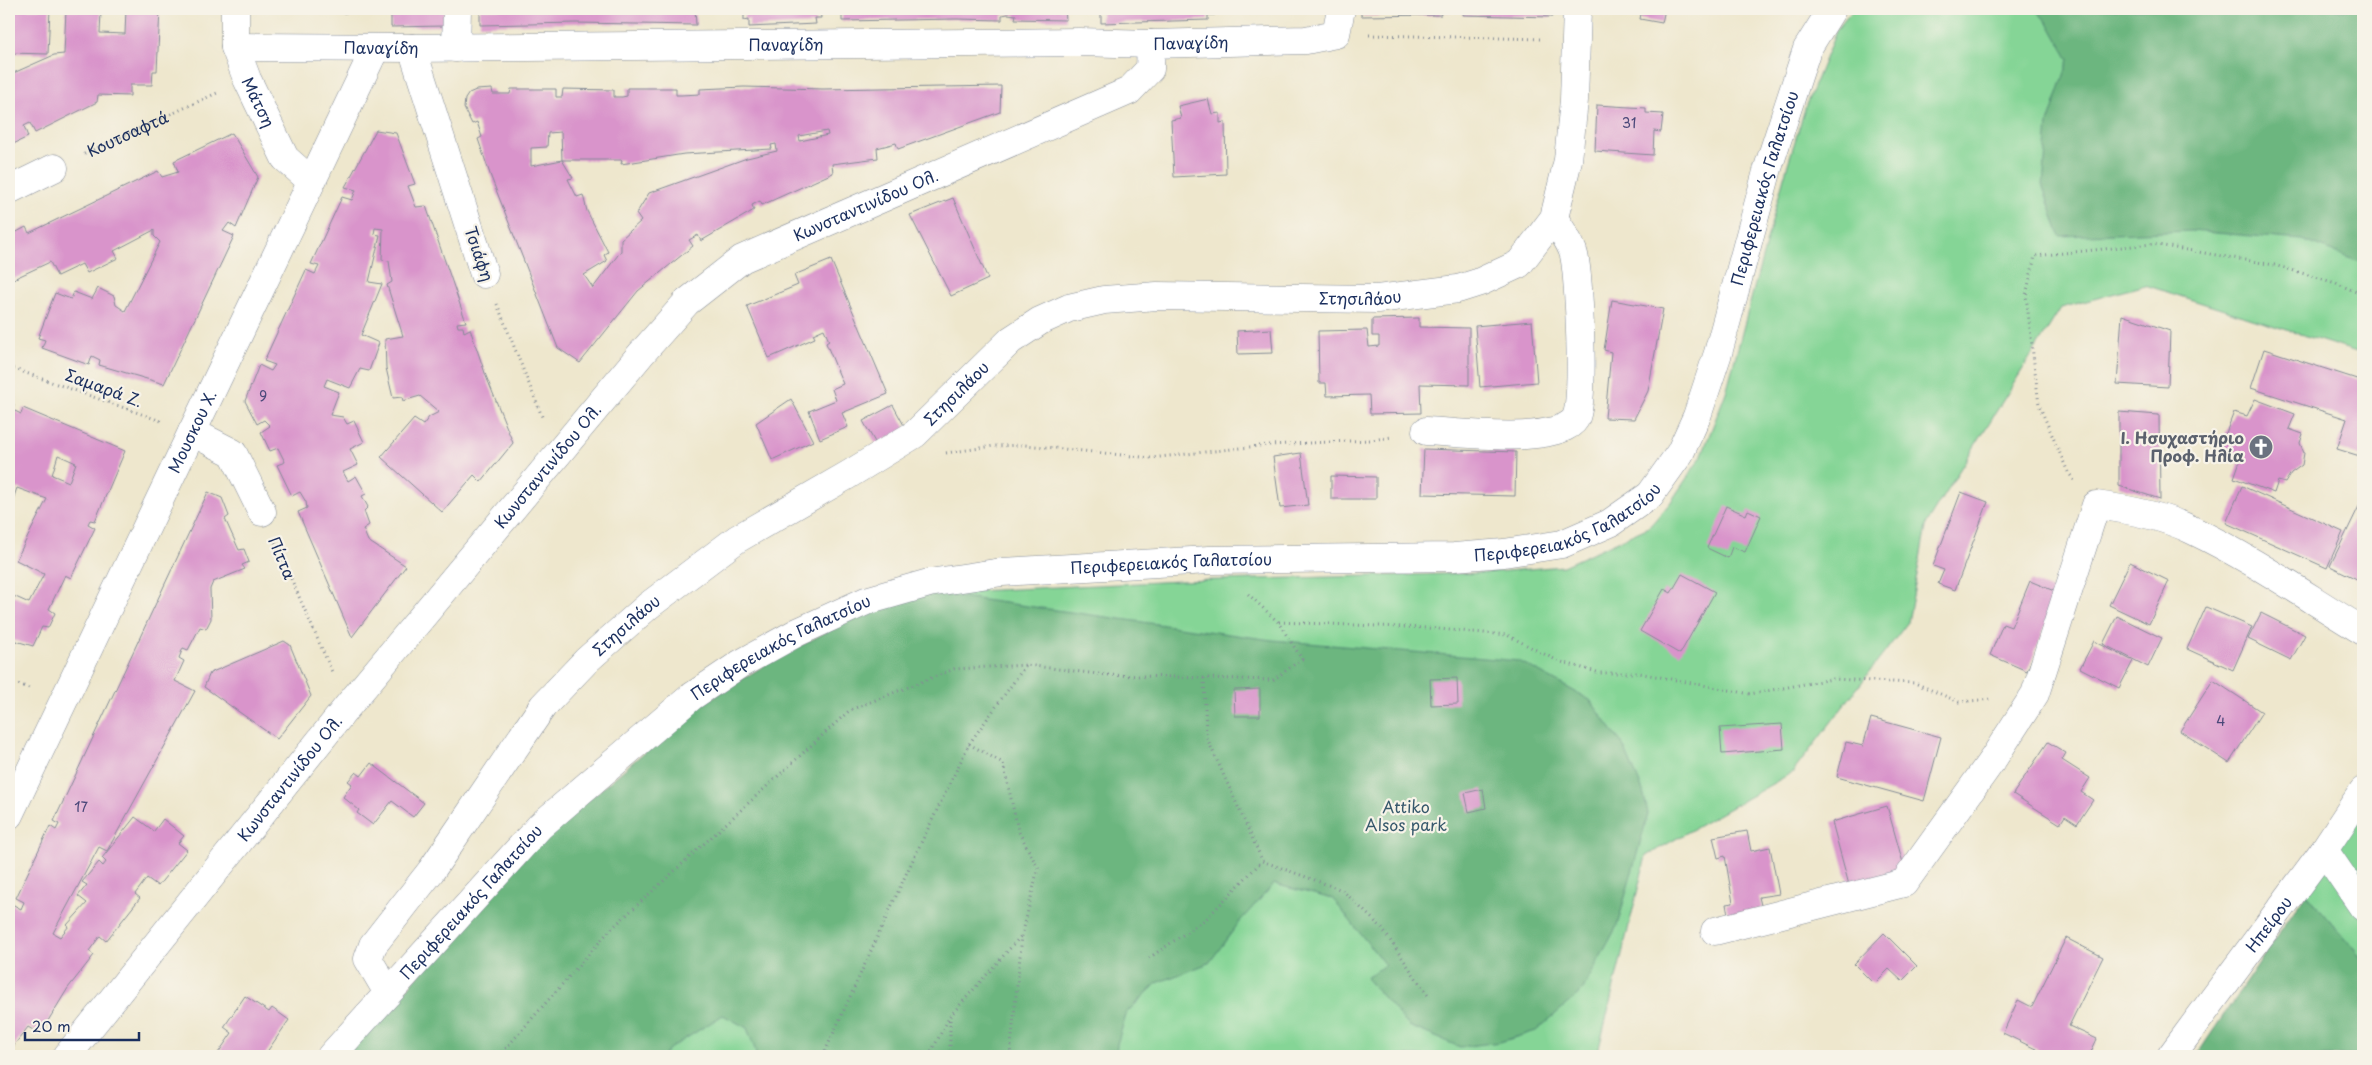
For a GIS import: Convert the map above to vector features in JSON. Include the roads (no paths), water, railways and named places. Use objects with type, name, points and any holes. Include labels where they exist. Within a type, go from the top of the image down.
[{"type":"street","name":"Μάτση","points":[[235,9],[235,47],[248,79],[285,158],[311,182]]},
{"type":"street","points":[[456,48],[457,9]]},
{"type":"street","name":"Στησιλάου","points":[[388,992],[368,959],[374,945],[431,871],[543,706],[587,660],[648,606],[737,539],[848,476],[915,434],[1011,340],[1040,321],[1069,308],[1104,300],[1157,296],[1377,299],[1458,289],[1480,282],[1519,264],[1554,218],[1568,160],[1574,100],[1577,9]]},
{"type":"street","name":"Περιφερειακός Γαλατσίου","points":[[331,1056],[540,826],[691,697],[748,659],[798,632],[866,601],[929,583],[1012,571],[1209,560],[1454,558],[1504,553],[1562,544],[1610,524],[1650,495],[1680,453],[1697,416],[1718,353],[1768,168],[1807,49],[1832,9]]},
{"type":"street","name":"Παναγίδη","points":[[235,47],[456,48],[1080,42],[1151,44],[1306,40],[1339,21]]},
{"type":"street","name":"Κωνσταντινίδου Ολ.","points":[[67,1056],[347,707],[641,354],[687,302],[742,259],[1129,91],[1150,69],[1151,44]]},
{"type":"street","name":"Μουσκου Χ.","points":[[9,816],[375,48]]},
{"type":"street","name":"Τσιάφη","points":[[412,48],[484,274]]},
{"type":"street","points":[[9,190],[54,168]]},
{"type":"street","points":[[1426,431],[1515,435],[1547,432],[1566,426],[1576,418],[1580,399],[1578,295],[1574,253],[1554,218]]},
{"type":"street","points":[[192,432],[233,453],[262,512]]},
{"type":"street","points":[[1715,931],[1904,882],[1993,759],[2035,694],[2096,505],[2128,510],[2190,529],[2250,562],[2363,631]]},
{"type":"street","name":"Ηπείρου","points":[[2171,1056],[2324,850],[2363,791]]},
{"type":"street","points":[[2324,850],[2363,907]]},
{"type":"place","name":"Ι. Ησυχαστήριο Προφ. Ηλία","points":[[2261,447]]},
{"type":"park label","name":"Attiko Alsos park","points":[[1406,816]]}]
